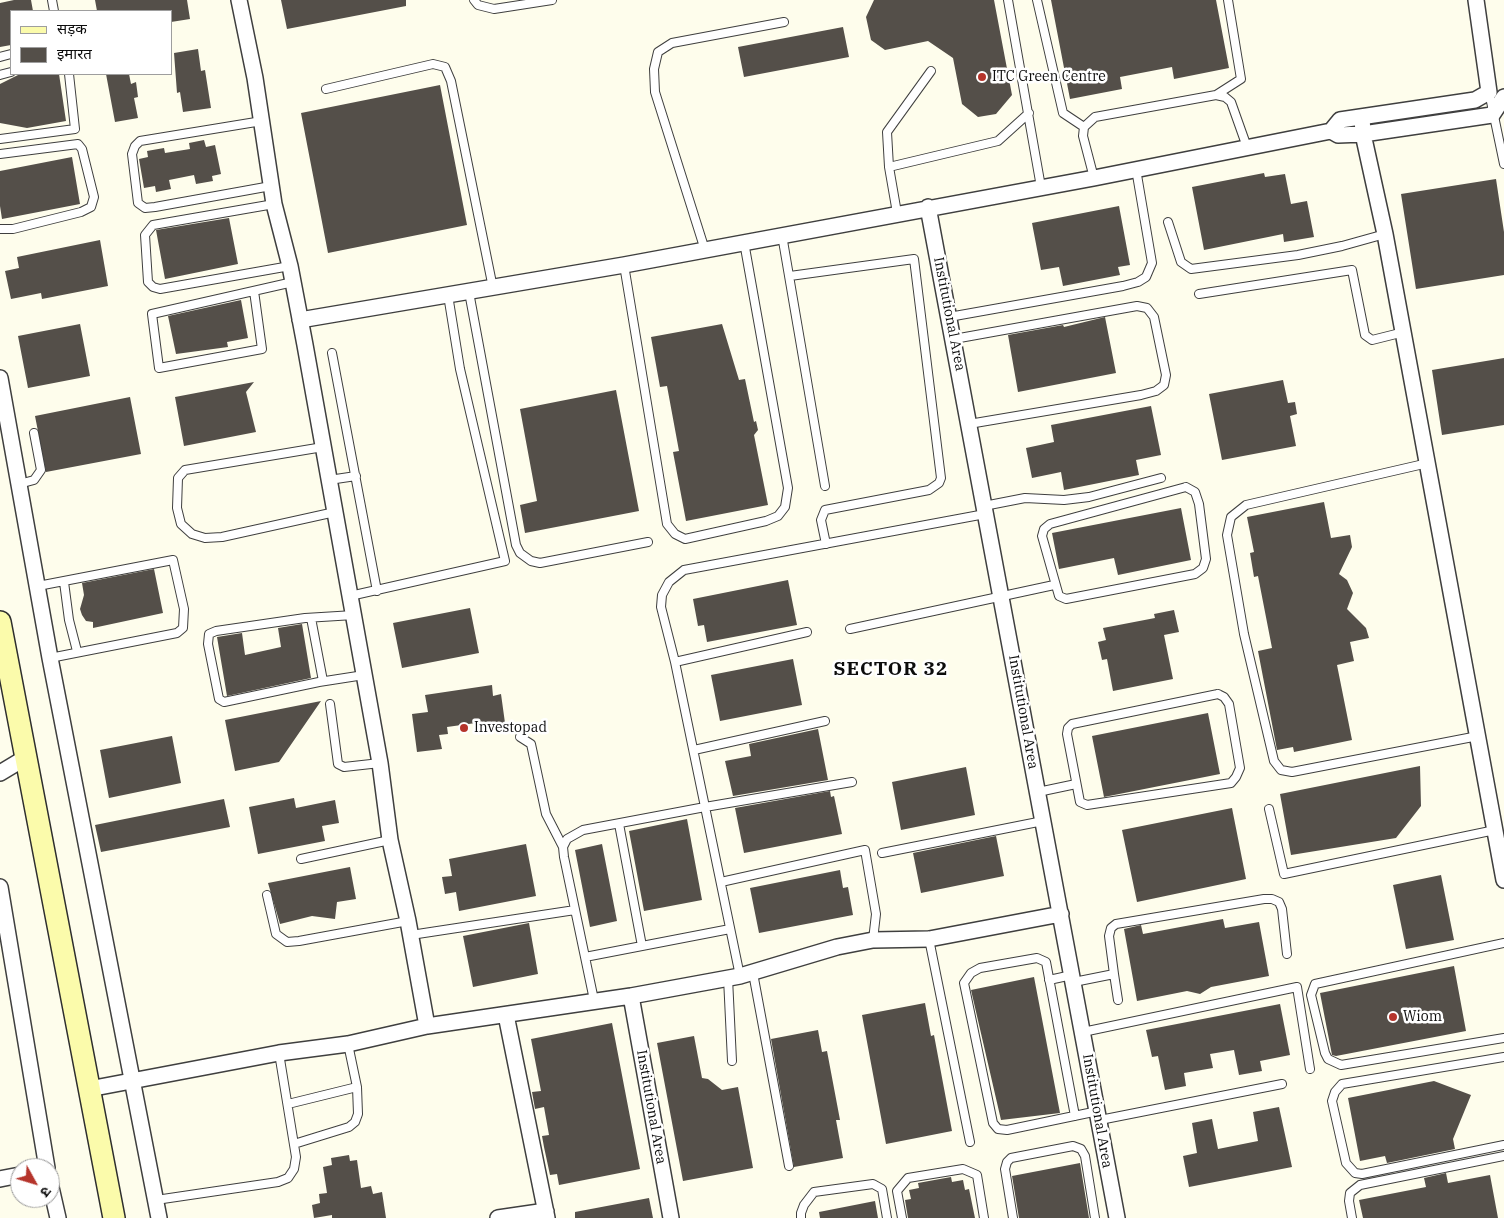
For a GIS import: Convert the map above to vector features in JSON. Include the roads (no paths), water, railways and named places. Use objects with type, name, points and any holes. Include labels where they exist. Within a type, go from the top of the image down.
[{"type":"street","points":[[239,0],[262,121],[274,204],[290,266],[354,615],[380,763],[390,840],[427,1026]]},
{"type":"street","points":[[300,320],[624,266],[928,207],[1094,178],[1331,130],[1340,120],[1475,100],[1489,92],[1476,0]]},
{"type":"street","points":[[1331,130],[1338,134],[1363,134],[1492,115],[1504,97]]},
{"type":"street","points":[[1362,117],[1363,134],[1404,332],[1504,880]]},
{"type":"street","name":"Institutional Area","points":[[928,207],[1117,1218]]},
{"type":"street","points":[[0,378],[50,658],[159,1218]]},
{"type":"street","points":[[0,626],[114,1218]]},
{"type":"street","points":[[0,773],[25,758]]},
{"type":"street","points":[[0,887],[45,1158]]},
{"type":"street","points":[[89,1089],[279,1054],[348,1044],[427,1026],[594,1000],[632,996],[740,975],[837,947],[873,940],[930,939],[1061,914]]},
{"type":"street","name":"Institutional Area","points":[[632,996],[670,1218]]},
{"type":"street","points":[[498,1218],[546,1214],[506,1015]]},
{"type":"lane","points":[[474,0],[478,5],[494,9],[552,0]]},
{"type":"lane","points":[[1008,0],[1041,187]]},
{"type":"lane","points":[[1037,0],[1063,113],[1084,127]]},
{"type":"lane","points":[[1094,178],[1083,136],[1084,127],[1095,117],[1216,94],[1241,79],[1228,0]]},
{"type":"lane","points":[[705,250],[655,92],[654,69],[658,52],[672,42],[784,22]]},
{"type":"lane","points":[[326,89],[433,64],[445,67],[451,81],[493,288]]},
{"type":"lane","points":[[897,213],[888,167],[887,132],[931,71]]},
{"type":"lane","points":[[0,138],[75,129],[69,75]]},
{"type":"lane","points":[[1489,92],[1492,115],[1498,128],[1504,164]]},
{"type":"lane","points":[[1216,94],[1225,97],[1231,102],[1247,146]]},
{"type":"lane","points":[[888,167],[998,141],[1029,113]]},
{"type":"lane","points":[[262,121],[140,142],[135,146],[132,154],[138,203],[145,208],[155,207],[271,186]]},
{"type":"lane","points":[[0,154],[78,144],[82,149],[94,197],[90,207],[80,212],[13,229],[0,228]]},
{"type":"lane","points":[[949,317],[1123,286],[1138,282],[1146,277],[1152,263],[1136,169]]},
{"type":"lane","points":[[274,204],[154,225],[145,236],[148,282],[153,287],[160,289],[290,266]]},
{"type":"lane","points":[[1168,222],[1181,262],[1191,269],[1298,255],[1342,246],[1385,234]]},
{"type":"lane","points":[[782,235],[825,486]]},
{"type":"lane","points":[[624,266],[667,524],[675,534],[685,539],[766,521],[778,516],[785,506],[788,473],[744,242]]},
{"type":"lane","points":[[790,276],[914,259],[941,478],[939,483],[929,490],[825,510],[821,520],[826,544]]},
{"type":"lane","points":[[1200,294],[1352,270],[1364,335],[1372,340],[1404,332]]},
{"type":"lane","points":[[254,291],[262,349],[160,368],[152,314],[293,282]]},
{"type":"lane","points":[[469,292],[516,545],[520,553],[531,561],[540,563],[648,542]]},
{"type":"lane","points":[[350,596],[505,561],[460,368],[448,295]]},
{"type":"lane","points":[[954,339],[1136,306],[1147,308],[1154,317],[1166,375],[1164,385],[1156,391],[1141,395],[968,424]]},
{"type":"lane","points":[[332,353],[377,591]]},
{"type":"lane","points":[[19,484],[34,480],[41,470],[34,433]]},
{"type":"lane","points":[[323,447],[185,470],[178,478],[177,508],[180,524],[192,534],[205,538],[222,537],[335,512]]},
{"type":"lane","points":[[1428,463],[1246,505],[1231,517],[1227,534],[1244,634],[1274,761],[1281,770],[1292,772],[1478,736]]},
{"type":"lane","points":[[329,480],[356,476]]},
{"type":"lane","points":[[789,1166],[740,975],[676,662],[661,607],[662,596],[669,582],[684,570],[826,544],[985,510],[1025,498],[1064,500],[1089,497],[1161,478]]},
{"type":"lane","points":[[1186,487],[1195,492],[1206,559],[1203,568],[1195,574],[1066,599],[1059,596],[1054,585],[1042,536],[1044,529],[1050,524],[1186,487]]},
{"type":"lane","points":[[38,586],[173,560],[184,609],[183,628],[178,633],[77,651],[50,658]]},
{"type":"lane","points":[[64,582],[68,620],[77,651]]},
{"type":"lane","points":[[850,629],[1054,585]]},
{"type":"lane","points":[[354,615],[311,618],[216,631],[209,634],[208,644],[219,699],[224,702],[323,681],[364,675]]},
{"type":"lane","points":[[311,618],[323,681]]},
{"type":"lane","points":[[676,662],[807,632]]},
{"type":"lane","points":[[1218,694],[1224,697],[1229,704],[1240,768],[1236,777],[1230,783],[1087,806],[1080,802],[1076,784],[1067,734],[1068,728],[1072,724],[1218,694]]},
{"type":"lane","points":[[330,704],[338,764],[344,767],[380,763]]},
{"type":"lane","points":[[694,750],[825,721]]},
{"type":"lane","points":[[520,737],[531,744],[546,814],[563,847],[594,1000]]},
{"type":"lane","points":[[563,847],[567,839],[575,833],[705,807],[852,782]]},
{"type":"lane","points":[[1038,792],[1076,784]]},
{"type":"lane","points":[[1269,809],[1284,874],[1495,830]]},
{"type":"lane","points":[[882,853],[1043,821]]},
{"type":"lane","points":[[619,824],[642,946]]},
{"type":"lane","points":[[300,859],[390,840]]},
{"type":"lane","points":[[721,882],[865,850],[876,914],[873,940]]},
{"type":"lane","points":[[267,895],[276,934],[287,942],[575,910]]},
{"type":"lane","points":[[1118,1000],[1109,936],[1111,928],[1116,924],[1272,899],[1278,902],[1282,909],[1287,954]]},
{"type":"lane","points":[[585,956],[730,929]]},
{"type":"lane","points":[[930,939],[970,1142]]},
{"type":"lane","points":[[1504,943],[1315,984],[1311,995],[1325,1054],[1328,1059],[1341,1065],[1504,1038]]},
{"type":"lane","points":[[1075,1116],[1046,962],[1037,958],[980,968],[971,973],[964,983],[993,1123],[998,1128],[1007,1130],[1075,1116],[1099,1116],[1282,1084]]},
{"type":"lane","points":[[1049,980],[1114,974]]},
{"type":"lane","points":[[732,1061],[740,975]]},
{"type":"lane","points":[[1083,1032],[1296,987],[1310,1069]]},
{"type":"lane","points":[[294,1144],[349,1127],[355,1122],[358,1114],[357,1087],[348,1044]]},
{"type":"lane","points":[[156,1200],[278,1182],[288,1178],[294,1170],[296,1157],[279,1054]]},
{"type":"lane","points":[[1504,1057],[1342,1084],[1335,1092],[1332,1101],[1346,1163],[1355,1173],[1362,1174],[1504,1145]]},
{"type":"lane","points":[[288,1104],[357,1087]]},
{"type":"lane","points":[[1014,1218],[1005,1169],[1007,1162],[1011,1158],[1073,1146],[1081,1149],[1085,1156],[1095,1218]]},
{"type":"lane","points":[[1352,1218],[1349,1201],[1350,1193],[1360,1185],[1504,1156]]},
{"type":"lane","points":[[902,1218],[897,1190],[908,1178],[963,1169],[977,1174],[984,1218]]},
{"type":"lane","points":[[802,1218],[800,1213],[814,1192],[873,1184],[882,1189],[887,1218]]},
{"type":"place","name":"ITC Green Centre","points":[[982,77]]},
{"type":"place","name":"Investopad","points":[[464,728]]},
{"type":"place","name":"Wiom","points":[[1393,1017]]},
{"type":"district","name":"SECTOR 32","points":[[891,670]]}]
